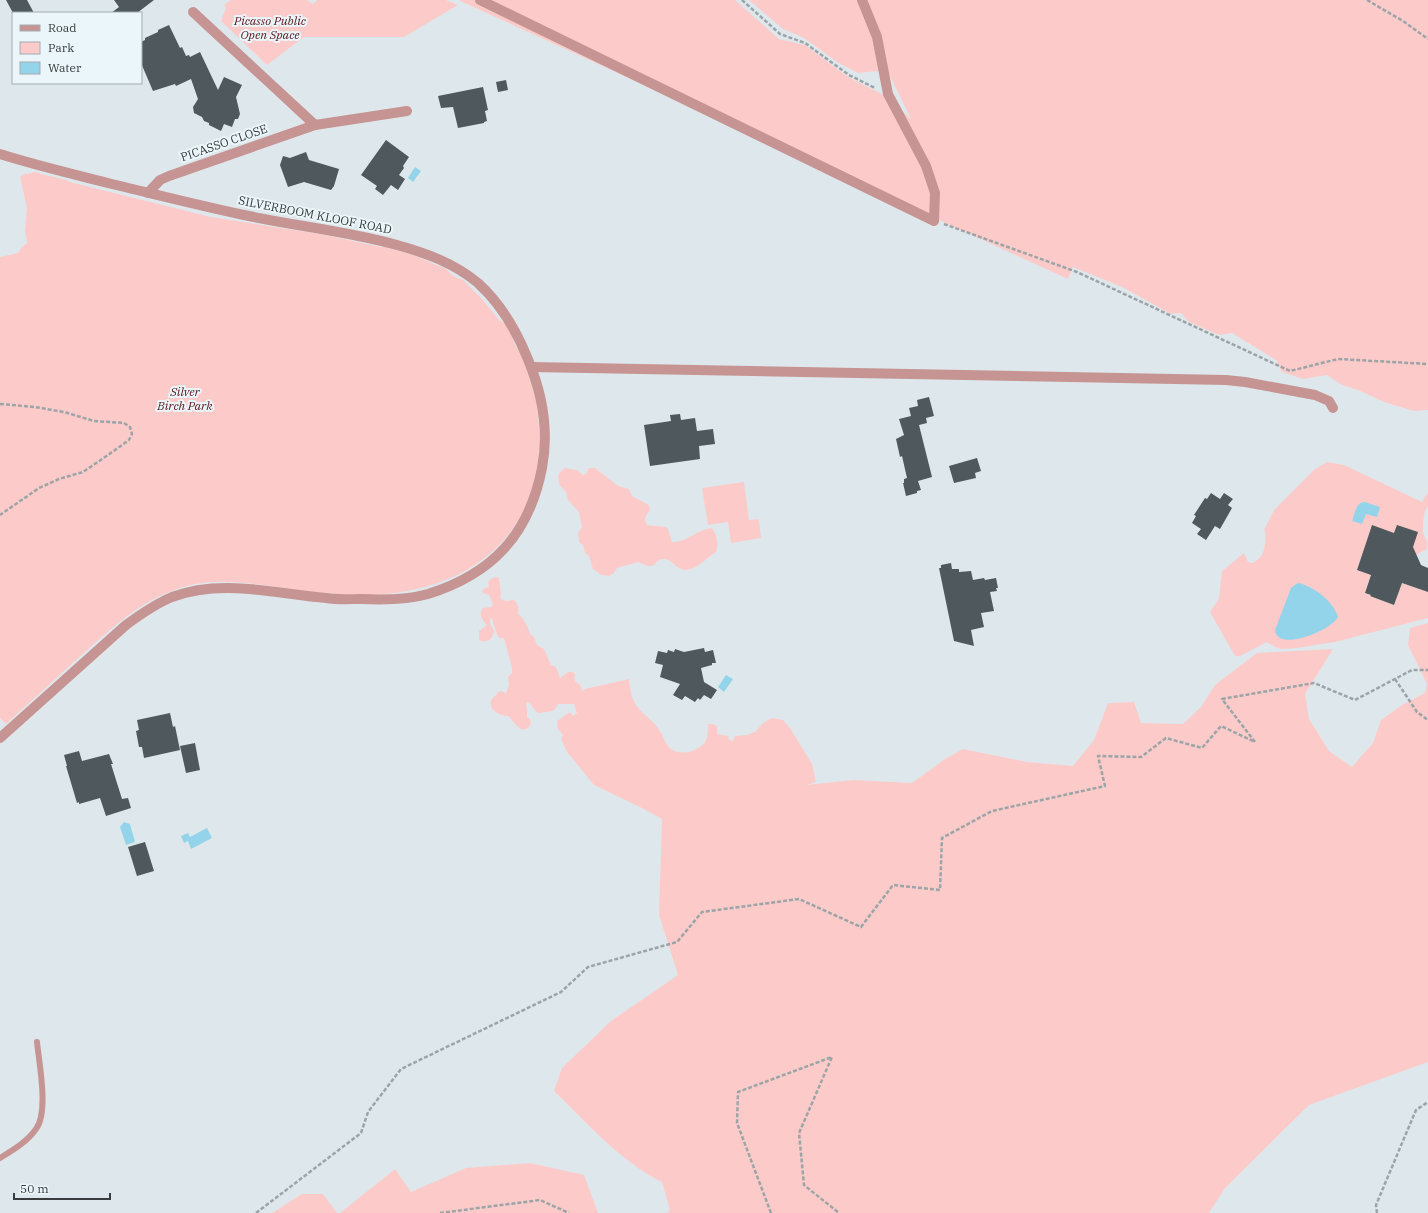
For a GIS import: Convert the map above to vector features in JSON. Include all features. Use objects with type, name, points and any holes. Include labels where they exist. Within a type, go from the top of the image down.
[{"type":"street","points":[[480,0],[934,221],[935,193],[926,166],[888,94],[877,37],[862,0]]},
{"type":"street","points":[[193,12],[314,125]]},
{"type":"street","name":"PICASSO CLOSE","points":[[148,193],[160,180],[168,176],[314,125],[407,111]]},
{"type":"street","name":"SILVERBOOM KLOOF ROAD","points":[[0,154],[42,167],[245,216],[321,228],[382,241],[427,254],[455,267],[477,282],[491,296],[515,330],[531,367],[538,391],[544,426],[545,444],[540,480],[527,514],[519,529],[497,557],[476,573],[452,585],[425,594],[402,598],[375,600],[329,599],[244,588],[198,590],[174,596],[148,608],[126,625],[0,738]]},
{"type":"street","points":[[531,367],[1226,380],[1315,395],[1328,401],[1333,408]]},
{"type":"lane","points":[[0,1158],[20,1146],[34,1132],[40,1123],[42,1116],[42,1099],[37,1042]]},
{"type":"path","points":[[742,0],[780,34],[805,43],[849,75],[888,94]]},
{"type":"path","points":[[1367,0],[1428,39]]},
{"type":"path","points":[[934,221],[1077,272],[1290,371],[1338,359],[1428,364]]},
{"type":"path","points":[[0,404],[35,407],[64,412],[94,421],[124,423],[130,427],[132,434],[129,440],[83,472],[59,479],[39,488],[0,515]]},
{"type":"path","points":[[256,1213],[361,1134],[368,1112],[401,1069],[561,992],[588,967],[677,942],[702,912],[799,899],[861,927],[893,885],[940,890],[942,838],[992,812],[1105,786],[1098,756],[1141,757],[1166,738],[1202,748],[1221,726],[1255,742],[1222,699],[1314,683],[1355,700],[1412,670],[1428,670]]},
{"type":"path","points":[[1395,679],[1417,712],[1428,720]]},
{"type":"path","points":[[771,1213],[737,1123],[738,1092],[832,1057],[799,1133],[804,1184],[839,1213]]},
{"type":"path","points":[[1377,1213],[1376,1205],[1416,1110],[1428,1102]]},
{"type":"path","points":[[440,1213],[540,1200],[569,1213]]},
{"type":"green space","name":"Picasso Public Open Space","points":[[231,0],[307,0],[313,4],[317,0],[446,0],[458,5],[404,37],[304,37],[267,65],[221,21],[226,8],[224,5]]},
{"type":"green space","points":[[458,0],[735,0],[779,39],[805,45],[848,77],[885,95],[911,119],[888,72],[878,71],[858,73],[837,62],[804,38],[783,29],[749,0],[1428,0],[1428,410],[1414,411],[1384,402],[1358,390],[1342,385],[1327,375],[1303,379],[1282,372],[1276,360],[1232,333],[1219,335],[1189,322],[1181,313],[1171,314],[1122,287],[1073,267],[1068,279]]},
{"type":"green space","name":"Silver Birch Park","points":[[36,172],[70,182],[211,217],[325,235],[381,247],[386,246],[387,248],[413,255],[445,268],[455,277],[462,279],[482,299],[500,321],[511,325],[513,340],[527,368],[535,395],[538,415],[538,457],[531,493],[516,525],[494,550],[467,570],[434,584],[397,592],[357,595],[313,592],[248,583],[209,582],[183,587],[167,593],[139,608],[113,627],[6,724],[0,718],[0,257],[18,253],[27,243],[25,231],[27,208],[20,177],[25,174]]},
{"type":"green space","points":[[1327,462],[1344,465],[1422,502],[1428,492],[1428,506],[1425,511],[1423,522],[1423,533],[1427,542],[1427,549],[1416,555],[1394,533],[1372,526],[1357,570],[1359,569],[1371,574],[1365,593],[1394,605],[1402,583],[1428,592],[1428,618],[1335,642],[1297,648],[1282,649],[1267,642],[1240,656],[1235,656],[1210,612],[1219,599],[1222,571],[1244,553],[1248,562],[1253,563],[1260,557],[1264,551],[1264,530],[1274,510],[1315,469]]},
{"type":"green space","points":[[565,468],[577,470],[583,475],[586,474],[589,468],[595,468],[618,486],[629,489],[632,496],[649,505],[650,510],[645,519],[647,525],[666,527],[672,542],[677,542],[712,528],[717,539],[716,552],[697,566],[687,570],[663,559],[657,561],[652,566],[638,562],[617,568],[614,573],[609,576],[601,575],[593,569],[589,556],[585,553],[583,545],[579,542],[578,533],[582,527],[579,512],[568,500],[566,492],[559,484],[558,476]]},
{"type":"green space","points":[[744,482],[749,520],[759,519],[761,538],[731,543],[728,522],[708,525],[702,488]]},
{"type":"green space","points":[[492,578],[499,578],[501,599],[506,601],[514,600],[518,606],[518,614],[526,623],[530,634],[534,637],[537,645],[544,649],[551,665],[556,667],[560,678],[568,672],[573,672],[575,674],[575,680],[581,686],[582,691],[629,679],[635,704],[660,731],[669,747],[679,752],[689,752],[702,745],[707,738],[708,724],[717,726],[717,734],[729,736],[728,739],[733,741],[735,736],[747,735],[755,732],[762,724],[771,718],[783,720],[790,728],[812,764],[816,782],[806,785],[853,780],[912,783],[945,759],[963,749],[1027,762],[1073,766],[1094,740],[1108,703],[1134,702],[1141,723],[1183,724],[1201,707],[1215,685],[1257,653],[1333,649],[1305,694],[1309,719],[1329,751],[1352,767],[1373,743],[1381,720],[1402,705],[1425,693],[1427,684],[1408,645],[1410,628],[1428,623],[1428,1062],[1309,1105],[1225,1188],[1209,1213],[667,1213],[670,1210],[662,1182],[632,1164],[618,1153],[554,1091],[562,1068],[611,1021],[678,975],[659,915],[662,819],[594,785],[567,752],[561,739],[563,735],[558,729],[557,721],[570,712],[573,716],[577,713],[575,704],[558,704],[553,710],[538,713],[530,703],[527,702],[527,717],[530,719],[531,724],[525,730],[519,728],[508,716],[499,714],[493,709],[491,706],[492,699],[500,691],[506,693],[509,685],[508,677],[512,673],[504,638],[499,638],[492,619],[490,618],[490,624],[494,631],[492,638],[486,641],[481,641],[479,639],[479,631],[487,625],[481,617],[483,608],[491,607],[493,604],[489,595],[483,593],[482,591],[483,589],[489,587],[488,582]]},
{"type":"green space","points":[[530,1163],[584,1175],[598,1213],[340,1213],[395,1169],[411,1192],[466,1168]]},
{"type":"green space","points":[[302,1194],[323,1194],[337,1213],[272,1213]]},
{"type":"water","points":[[415,167],[421,171],[413,182],[408,178]]},
{"type":"water","points":[[1362,502],[1380,507],[1377,517],[1366,514],[1362,524],[1352,521],[1358,506]]},
{"type":"water","points":[[1299,583],[1317,591],[1332,606],[1338,617],[1326,628],[1316,633],[1305,637],[1285,640],[1278,637],[1275,630],[1291,588]]},
{"type":"water","points":[[726,675],[733,679],[724,692],[718,687]]},
{"type":"water","points":[[124,822],[130,824],[135,842],[126,845],[120,827]]},
{"type":"water","points":[[207,828],[212,838],[191,849],[188,841],[184,843],[181,836],[188,833],[190,837]]},
{"type":"building","points":[[6,0],[27,0],[33,12],[12,12]]},
{"type":"building","points":[[114,0],[154,0],[138,12],[112,12],[119,7]]},
{"type":"building","points":[[169,25],[180,48],[182,47],[186,56],[189,55],[190,57],[200,52],[218,90],[224,77],[242,85],[236,97],[240,114],[238,119],[235,119],[232,127],[224,124],[221,131],[209,125],[209,123],[204,121],[202,117],[194,113],[193,107],[198,99],[191,79],[176,86],[175,84],[153,91],[142,65],[142,42],[145,40],[145,38],[158,32],[158,30]]},
{"type":"building","points":[[506,80],[508,90],[498,92],[496,82]]},
{"type":"building","points":[[483,87],[488,110],[485,111],[487,121],[484,123],[458,128],[453,107],[441,108],[438,96]]},
{"type":"building","points":[[386,140],[409,157],[399,175],[405,179],[398,190],[391,185],[383,195],[375,189],[377,186],[361,175]]},
{"type":"building","points":[[306,152],[309,160],[339,169],[334,186],[331,190],[304,182],[288,187],[280,165],[283,156],[290,158]]},
{"type":"building","points":[[929,397],[934,416],[926,418],[927,423],[919,425],[932,477],[918,481],[921,490],[917,491],[917,493],[906,496],[903,483],[904,479],[907,478],[896,439],[904,435],[899,419],[911,416],[909,408],[918,406],[917,400]]},
{"type":"building","points":[[680,414],[681,420],[695,418],[697,431],[713,429],[715,444],[699,446],[700,459],[650,466],[644,425],[671,421],[670,415]]},
{"type":"building","points":[[977,458],[981,471],[975,473],[976,478],[954,483],[949,466]]},
{"type":"building","points":[[1211,493],[1220,499],[1224,493],[1233,499],[1228,505],[1232,508],[1220,529],[1215,526],[1206,540],[1197,534],[1201,529],[1192,523],[1196,516],[1194,515],[1205,498],[1207,499]]},
{"type":"building","points":[[1372,525],[1394,533],[1397,525],[1418,532],[1413,547],[1421,565],[1428,568],[1428,592],[1402,583],[1394,605],[1365,593],[1371,575],[1357,570]]},
{"type":"building","points":[[951,563],[952,569],[959,569],[959,572],[971,571],[973,580],[996,578],[998,588],[996,588],[997,591],[990,592],[994,611],[981,613],[984,627],[971,630],[974,646],[954,641],[939,568],[941,568],[941,565]]},
{"type":"building","points":[[704,648],[705,652],[713,650],[716,663],[712,663],[712,665],[701,668],[704,682],[717,690],[711,699],[704,695],[700,700],[698,698],[695,702],[685,696],[682,700],[673,695],[680,684],[660,677],[663,665],[655,663],[658,651],[667,653],[668,650],[674,652],[675,649],[684,652]]},
{"type":"building","points":[[170,713],[173,727],[175,726],[180,750],[144,758],[142,747],[139,747],[136,731],[139,730],[137,720]]},
{"type":"building","points":[[195,743],[200,770],[186,773],[180,746]]},
{"type":"building","points":[[79,751],[82,761],[109,754],[122,799],[128,798],[131,808],[106,816],[100,798],[79,804],[79,802],[77,803],[64,755]]},
{"type":"building","points":[[145,842],[154,871],[137,876],[128,847]]}]
